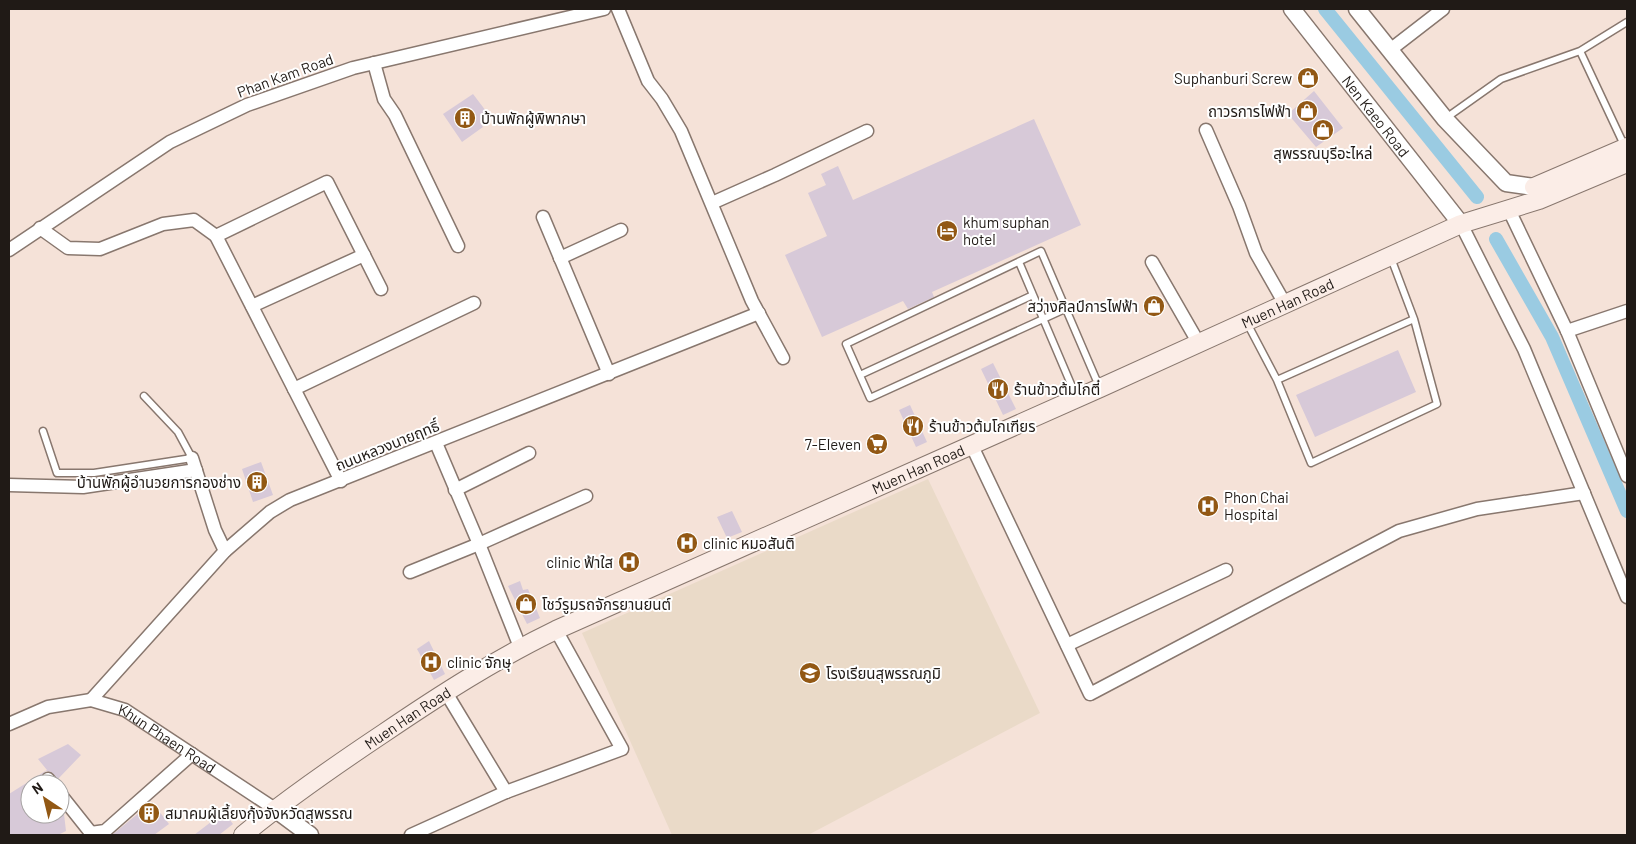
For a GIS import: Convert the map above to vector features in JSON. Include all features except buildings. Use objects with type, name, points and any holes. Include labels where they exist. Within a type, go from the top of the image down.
[{"type":"main road","name":"Muen Han Road","points":[[243,835],[275,809],[445,691],[520,647],[1076,397],[1100,388],[1461,224],[1539,200],[1627,153]]},
{"type":"main road","points":[[1534,186],[1627,153]]},
{"type":"street","name":"Phan Kam Road","points":[[9,250],[170,142],[247,105],[353,68],[559,14],[604,9]]},
{"type":"street","points":[[618,9],[648,81],[662,99],[681,131],[752,301],[783,358]]},
{"type":"street","name":"Nen Kaeo Road","points":[[1292,9],[1461,224]]},
{"type":"street","points":[[1357,9],[1445,119],[1506,182],[1534,186]]},
{"type":"street","points":[[1390,50],[1443,9]]},
{"type":"street","points":[[374,63],[384,99],[395,115],[458,246]]},
{"type":"street","points":[[1206,130],[1239,206],[1256,254],[1285,304]]},
{"type":"street","points":[[712,203],[867,131]]},
{"type":"street","points":[[216,236],[327,182],[381,289]]},
{"type":"street","points":[[1510,210],[1567,331],[1627,476]]},
{"type":"street","points":[[543,218],[609,374]]},
{"type":"street","points":[[40,228],[68,248],[100,249],[163,224],[194,220],[216,236],[341,481]]},
{"type":"street","points":[[1461,224],[1524,349],[1627,597]]},
{"type":"street","points":[[560,258],[620,230]]},
{"type":"street","points":[[252,306],[364,255]]},
{"type":"street","points":[[1152,262],[1198,342]]},
{"type":"street","points":[[294,389],[474,303]]},
{"type":"street","points":[[1567,331],[1627,311]]},
{"type":"street","name":"ถนนหลวงนายฤทธิ์","points":[[91,700],[225,551],[270,512],[290,500],[759,313]]},
{"type":"street","points":[[436,443],[520,647]]},
{"type":"street","points":[[971,444],[1090,694],[1399,531],[1477,509],[1584,493]]},
{"type":"street","points":[[455,490],[529,452]]},
{"type":"street","points":[[192,458],[215,530],[225,551]]},
{"type":"street","points":[[9,485],[83,487],[196,470]]},
{"type":"street","points":[[410,572],[479,544],[586,496]]},
{"type":"street","points":[[1067,645],[1226,570]]},
{"type":"street","points":[[411,835],[506,792],[622,749],[556,630]]},
{"type":"street","points":[[445,691],[506,792]]},
{"type":"street","name":"Khun Phaen Road","points":[[9,724],[48,707],[91,700],[125,710],[275,809],[310,835]]},
{"type":"street","points":[[70,808],[89,834],[105,832],[192,754]]},
{"type":"lane","points":[[1445,119],[1501,79],[1580,51],[1627,22]]},
{"type":"lane","points":[[1580,51],[1627,153]]},
{"type":"lane","points":[[1065,309],[870,398],[846,344],[1041,251],[1100,388]]},
{"type":"lane","points":[[1246,321],[1277,380],[1311,463],[1438,404],[1414,319],[1391,256]]},
{"type":"lane","points":[[1019,262],[1076,397]]},
{"type":"lane","points":[[860,375],[1033,295]]},
{"type":"lane","points":[[1277,380],[1414,319]]},
{"type":"lane","points":[[44,431],[57,473],[94,474],[192,458],[178,432],[144,396]]},
{"type":"shaded area","name":"โรงเรียนสุพรรณภูมิ","points":[[928,479],[1040,713],[808,835],[672,835],[582,633]]},
{"type":"waterway","points":[[1325,9],[1477,197]]},
{"type":"waterway","points":[[1496,239],[1552,337],[1627,511]]},
{"type":"place","name":"Suphanburi Screw","points":[[1308,78]]},
{"type":"place","name":"ถาวรการไฟฟ้า","points":[[1307,111]]},
{"type":"place","name":"บ้านพักผู้พิพากษา","points":[[465,118]]},
{"type":"place","name":"สุพรรณบุรีอะไหล่","points":[[1323,130]]},
{"type":"place","name":"khum suphan hotel","points":[[947,231]]},
{"type":"place","name":"สว่างศิลป์การไฟฟ้า","points":[[1154,306]]},
{"type":"place","name":"ร้านข้าวต้มโกตี๋","points":[[998,389]]},
{"type":"place","name":"ร้านข้าวต้มโกเฑียร","points":[[913,426]]},
{"type":"place","name":"7-Eleven","points":[[877,444]]},
{"type":"place","name":"บ้านพักผู้อำนวยการกองช่าง","points":[[257,482]]},
{"type":"place","name":"Phon Chai Hospital","points":[[1208,506]]},
{"type":"place","name":"clinic หมอสันติ","points":[[687,543]]},
{"type":"place","name":"clinic ฟ้าใส","points":[[629,562]]},
{"type":"place","name":"โชว์รูมรถจักรยานยนต์","points":[[526,604]]},
{"type":"place","name":"clinic จักษุ","points":[[431,662]]},
{"type":"place","name":"โรงเรียนสุพรรณภูมิ","points":[[810,673]]},
{"type":"place","name":"สมาคมผู้เลี้ยงกุ้งจังหวัดสุพรรณ","points":[[149,813]]}]
